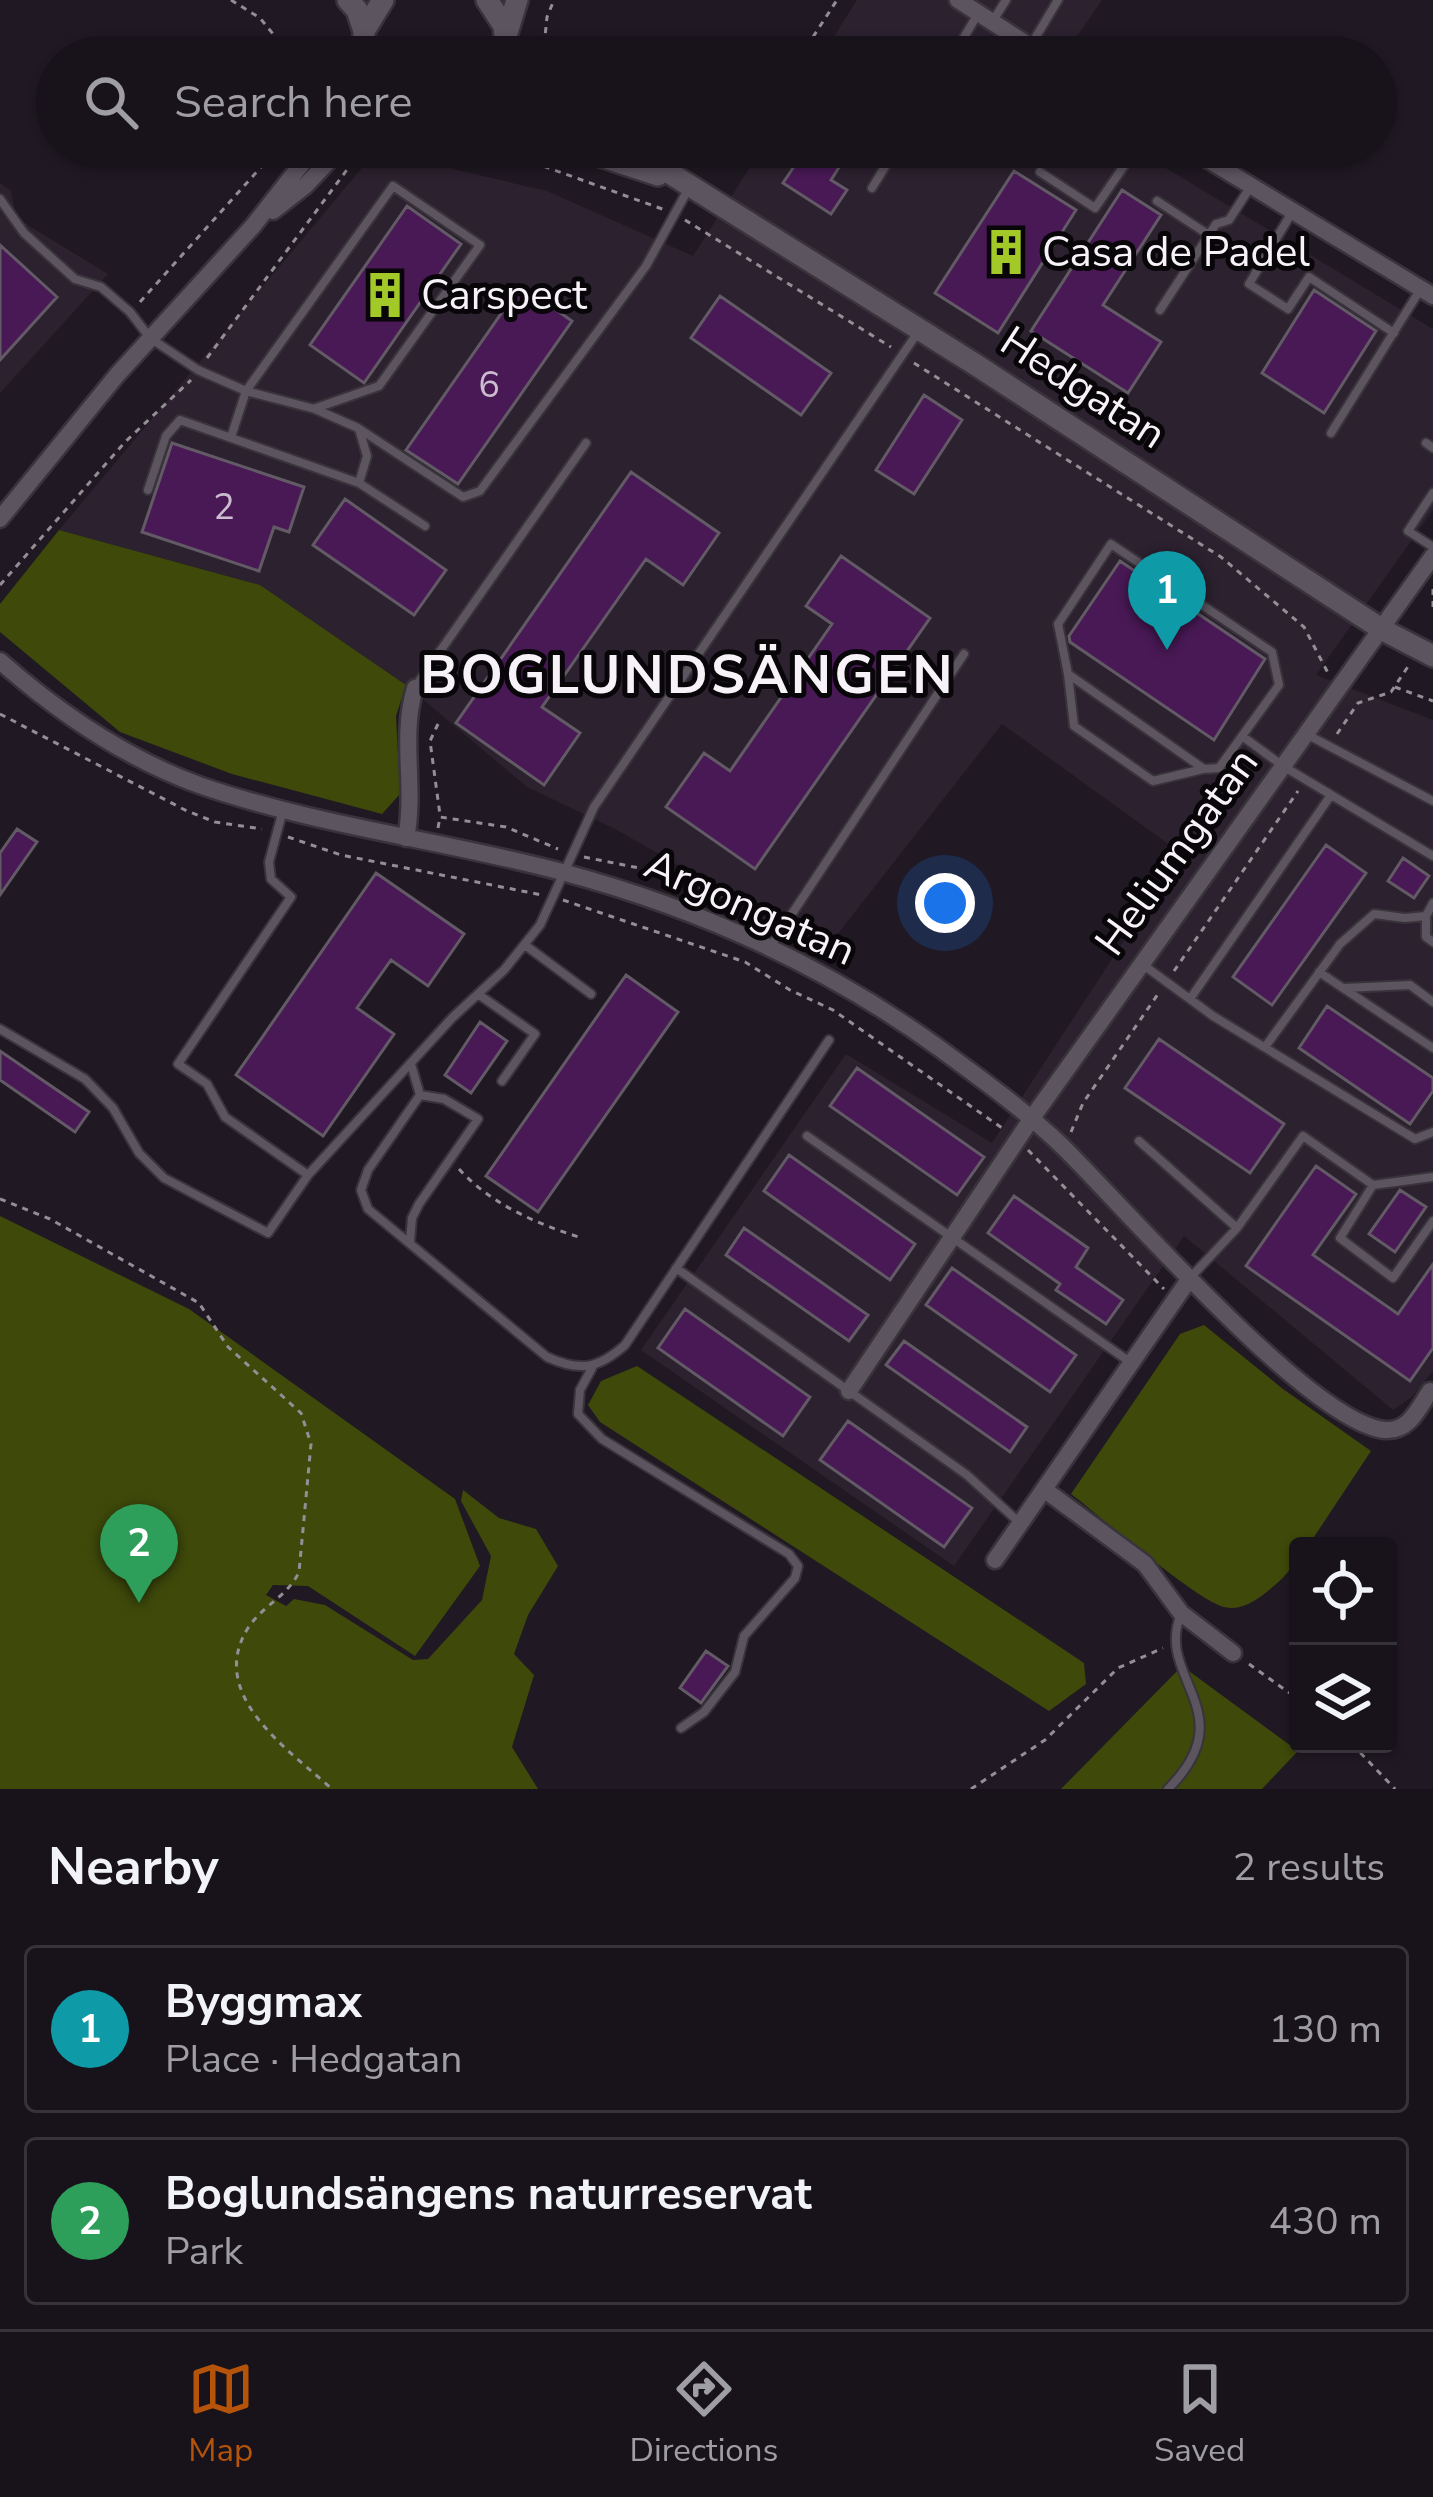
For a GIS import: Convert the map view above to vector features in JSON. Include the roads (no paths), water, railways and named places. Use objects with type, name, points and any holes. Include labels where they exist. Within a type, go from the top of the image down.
[{"type":"street","points":[[348,0],[357,10],[364,36]]},
{"type":"street","points":[[364,31],[383,0]]},
{"type":"street","points":[[487,0],[502,36]]},
{"type":"street","points":[[511,36],[517,0]]},
{"type":"street","points":[[958,0],[1015,36]]},
{"type":"street","points":[[0,518],[299,168]]},
{"type":"street","points":[[253,226],[322,168]]},
{"type":"street","name":"Hedgatan","points":[[636,168],[690,186]]},
{"type":"street","name":"Hedgatan","points":[[661,168],[920,329],[1383,630],[1433,656]]},
{"type":"street","points":[[1220,168],[1427,292]]},
{"type":"street","name":"Heliumgatan","points":[[1032,1118],[1383,630],[1433,552]]},
{"type":"street","name":"Argongatan","points":[[0,661],[34,691],[125,751],[200,785],[406,838],[564,872],[652,900],[824,974],[883,1009],[1032,1118],[1258,1346],[1363,1424],[1381,1430],[1402,1426],[1432,1388]]},
{"type":"street","points":[[406,838],[410,814],[406,717],[415,688]]},
{"type":"street","points":[[849,1391],[1032,1118]]},
{"type":"street","points":[[995,1560],[1190,1278]]},
{"type":"street","points":[[1045,1490],[1145,1564],[1181,1613],[1233,1653]]},
{"type":"lane","points":[[970,36],[1006,0]]},
{"type":"lane","points":[[1036,36],[1058,0]]},
{"type":"lane","points":[[872,188],[884,168]]},
{"type":"lane","points":[[1040,172],[1095,208],[1123,168]]},
{"type":"lane","points":[[231,437],[246,392],[393,186],[480,245],[379,386],[315,409]]},
{"type":"lane","points":[[0,199],[24,233],[75,279],[101,286],[150,338],[198,370],[246,392],[315,409],[358,428],[455,493],[472,496],[646,266],[690,186]]},
{"type":"lane","points":[[1160,310],[1216,224],[1229,220],[1250,187]]},
{"type":"lane","points":[[1157,201],[1209,236]]},
{"type":"lane","points":[[1291,213],[1249,284],[1288,309],[1309,277],[1394,333]]},
{"type":"lane","points":[[1331,433],[1394,333],[1427,292]]},
{"type":"lane","points":[[0,1029],[86,1079],[113,1108],[139,1153],[164,1178],[268,1233],[308,1175],[540,925],[593,807],[920,329]]},
{"type":"lane","points":[[148,490],[166,436],[180,420],[359,484],[425,526]]},
{"type":"lane","points":[[358,428],[368,457],[359,484]]},
{"type":"lane","points":[[415,688],[586,443]]},
{"type":"lane","points":[[1433,494],[1408,531],[1433,552]]},
{"type":"lane","points":[[1111,544],[1272,652],[1279,685],[1219,768],[1153,781],[1074,725],[1067,674],[1058,624],[1111,544]]},
{"type":"lane","points":[[770,948],[964,654]]},
{"type":"lane","points":[[1067,674],[1204,769]]},
{"type":"lane","points":[[1307,734],[1433,801]]},
{"type":"lane","points":[[1242,736],[1433,856]]},
{"type":"lane","points":[[1190,999],[1331,795]]},
{"type":"lane","points":[[283,808],[269,862],[271,879],[291,897],[178,1064],[207,1084],[225,1117],[308,1175]]},
{"type":"lane","points":[[1433,903],[1426,916],[1426,937],[1433,942]]},
{"type":"lane","points":[[1265,1047],[1340,944],[1374,914],[1426,916]]},
{"type":"lane","points":[[525,945],[591,994]]},
{"type":"lane","points":[[1141,963],[1190,999],[1415,1139],[1432,1131]]},
{"type":"lane","points":[[1319,972],[1433,1048]]},
{"type":"lane","points":[[1344,988],[1410,985],[1433,1002]]},
{"type":"lane","points":[[478,994],[535,1034],[502,1081]]},
{"type":"lane","points":[[681,1728],[704,1712],[735,1672],[744,1636],[795,1578],[798,1566],[789,1554],[602,1439],[578,1414],[580,1390],[592,1368],[625,1345],[829,1040]]},
{"type":"lane","points":[[411,1062],[420,1095],[368,1170],[361,1190],[368,1209],[548,1357],[571,1368],[592,1368]]},
{"type":"lane","points":[[409,1244],[412,1218],[478,1119],[445,1099],[420,1095]]},
{"type":"lane","points":[[807,1136],[1132,1364]]},
{"type":"lane","points":[[1190,1278],[1237,1228],[1303,1136],[1373,1185],[1433,1177]]},
{"type":"lane","points":[[1139,1141],[1237,1228]]},
{"type":"lane","points":[[1373,1185],[1340,1238],[1393,1278],[1433,1221]]},
{"type":"lane","points":[[676,1268],[967,1475],[1021,1524]]},
{"type":"lane","points":[[1168,1789],[1197,1748],[1201,1726],[1198,1705],[1180,1663],[1181,1613]]},
{"type":"place","name":"Casa de Padel","points":[[1006,252]]},
{"type":"place","name":"Carspect","points":[[385,295]]},
{"type":"place","name":"Byggmax","points":[[1167,650]]},
{"type":"place","name":"Boglundsängens naturreservat","points":[[139,1603]]},
{"type":"district","name":"BOGLUNDSÄNGEN","points":[[688,675]]}]
